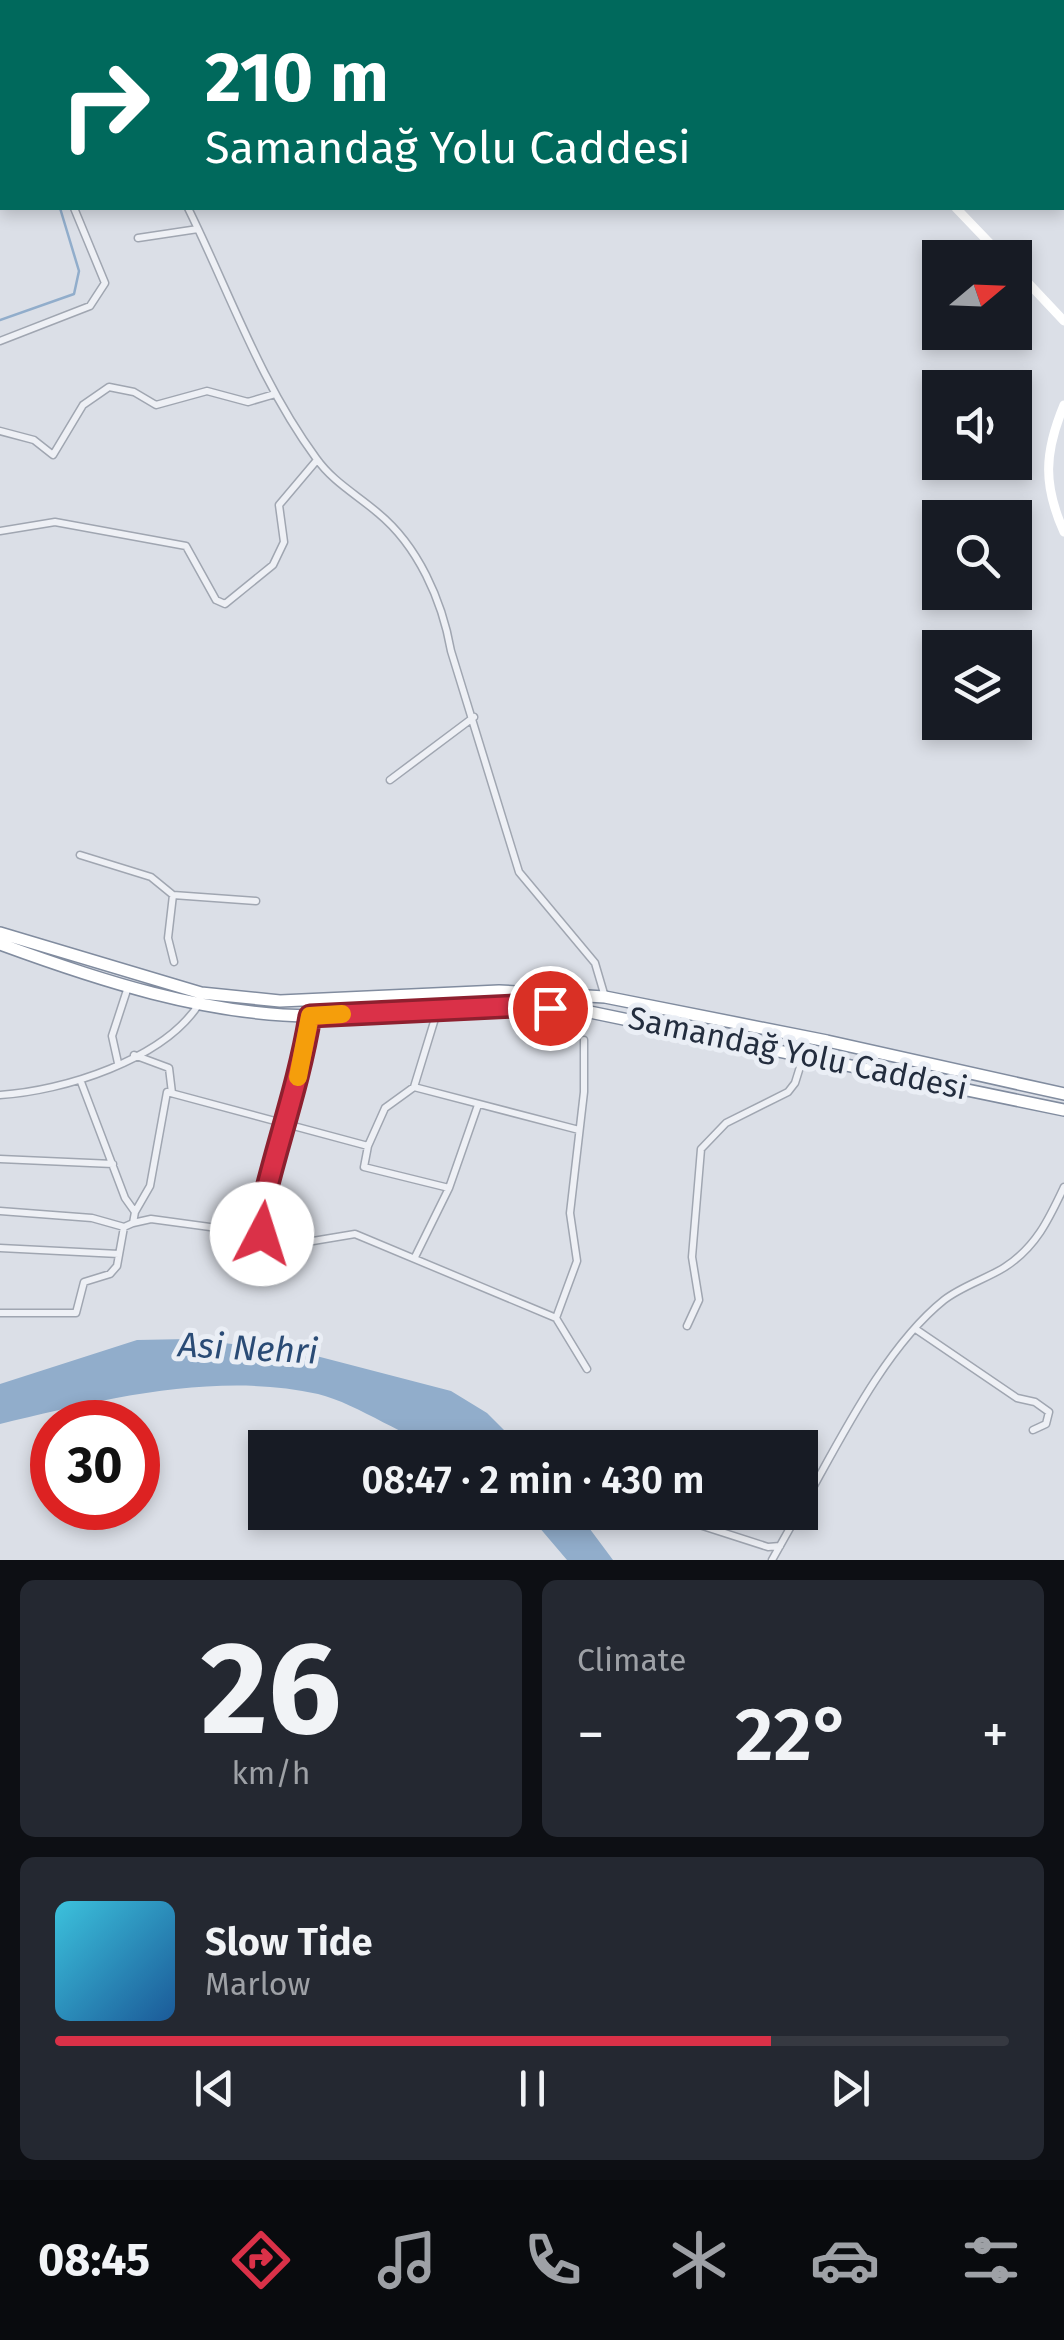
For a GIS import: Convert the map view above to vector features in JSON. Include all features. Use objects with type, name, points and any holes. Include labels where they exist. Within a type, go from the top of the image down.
[{"type":"highway","name":"Samandağ Yolu Caddesi","points":[[0,933],[200,998],[280,1001],[499,992],[605,997],[827,1040],[1064,1094]]},
{"type":"highway","name":"Samandağ Yolu Caddesi","points":[[0,944],[63,968],[128,984],[310,1016],[516,1006],[585,1011],[804,1053],[1064,1110]]},
{"type":"street","points":[[0,341],[90,306],[105,283],[75,210]]},
{"type":"street","points":[[189,210],[275,394],[317,460],[348,493],[406,538],[446,619],[451,651],[518,872],[595,963],[605,997]]},
{"type":"street","points":[[958,210],[987,240]]},
{"type":"street","points":[[138,238],[198,229]]},
{"type":"street","points":[[1032,287],[1064,322]]},
{"type":"street","points":[[0,431],[34,440],[53,455],[82,405],[110,387],[134,392],[156,405],[207,391],[248,402],[275,394]]},
{"type":"street","points":[[1064,405],[1045,464],[1050,502],[1064,532]]},
{"type":"street","points":[[0,530],[56,522],[186,546],[216,600],[225,604],[273,565],[284,542],[279,506],[317,460]]},
{"type":"street","points":[[390,780],[474,717]]},
{"type":"street","points":[[80,855],[151,877],[173,895],[256,902]]},
{"type":"street","points":[[173,895],[168,938],[174,962]]},
{"type":"street","points":[[118,1063],[112,1036],[128,984]]},
{"type":"street","points":[[0,1095],[44,1092],[81,1082],[134,1054],[190,1017],[200,998]]},
{"type":"street","points":[[438,1008],[414,1087],[385,1108],[368,1146],[364,1167],[449,1188]]},
{"type":"street","points":[[256,1234],[310,1016]]},
{"type":"street","points":[[556,1318],[577,1261],[570,1213],[584,1040]]},
{"type":"street","points":[[687,1326],[699,1300],[692,1256],[701,1149],[726,1123],[788,1092],[795,1084],[804,1053]]},
{"type":"street","points":[[134,1054],[169,1068],[172,1093]]},
{"type":"street","points":[[81,1082],[135,1212]]},
{"type":"street","points":[[414,1087],[579,1130]]},
{"type":"street","points":[[133,1223],[150,1186],[160,1112],[167,1092],[368,1146]]},
{"type":"street","points":[[415,1257],[449,1188],[478,1104]]},
{"type":"street","points":[[0,1159],[113,1164]]},
{"type":"street","points":[[818,1480],[860,1407],[917,1330],[944,1300],[1006,1267],[1032,1246],[1064,1187]]},
{"type":"street","points":[[0,1211],[92,1218],[124,1227],[150,1220],[313,1241],[355,1234],[556,1318],[587,1369]]},
{"type":"street","points":[[0,1313],[76,1313],[84,1282],[110,1274],[124,1227]]},
{"type":"street","points":[[0,1248],[119,1254]]},
{"type":"street","points":[[917,1330],[1017,1398],[1036,1402],[1048,1412],[1046,1424],[1033,1430]]},
{"type":"street","points":[[715,1530],[768,1547],[780,1546]]},
{"type":"street","points":[[772,1560],[789,1530]]},
{"type":"water","name":"Asi Nehri","points":[[189,1339],[301,1352],[451,1391],[487,1413],[504,1430],[399,1430],[318,1394],[239,1386],[158,1391],[107,1400],[30,1400],[30,1417],[0,1424],[0,1384],[137,1340]]},
{"type":"water","points":[[541,1530],[591,1530],[613,1560],[567,1560]]},
{"type":"waterway","points":[[0,320],[74,294],[79,271],[61,210]]},
{"type":"slow traffic","points":[[298,1077],[310,1016],[342,1014]]},
{"type":"route","points":[[262,1234],[256,1234],[262,1201],[301,1070],[310,1016],[438,1008],[550,1008]]}]
